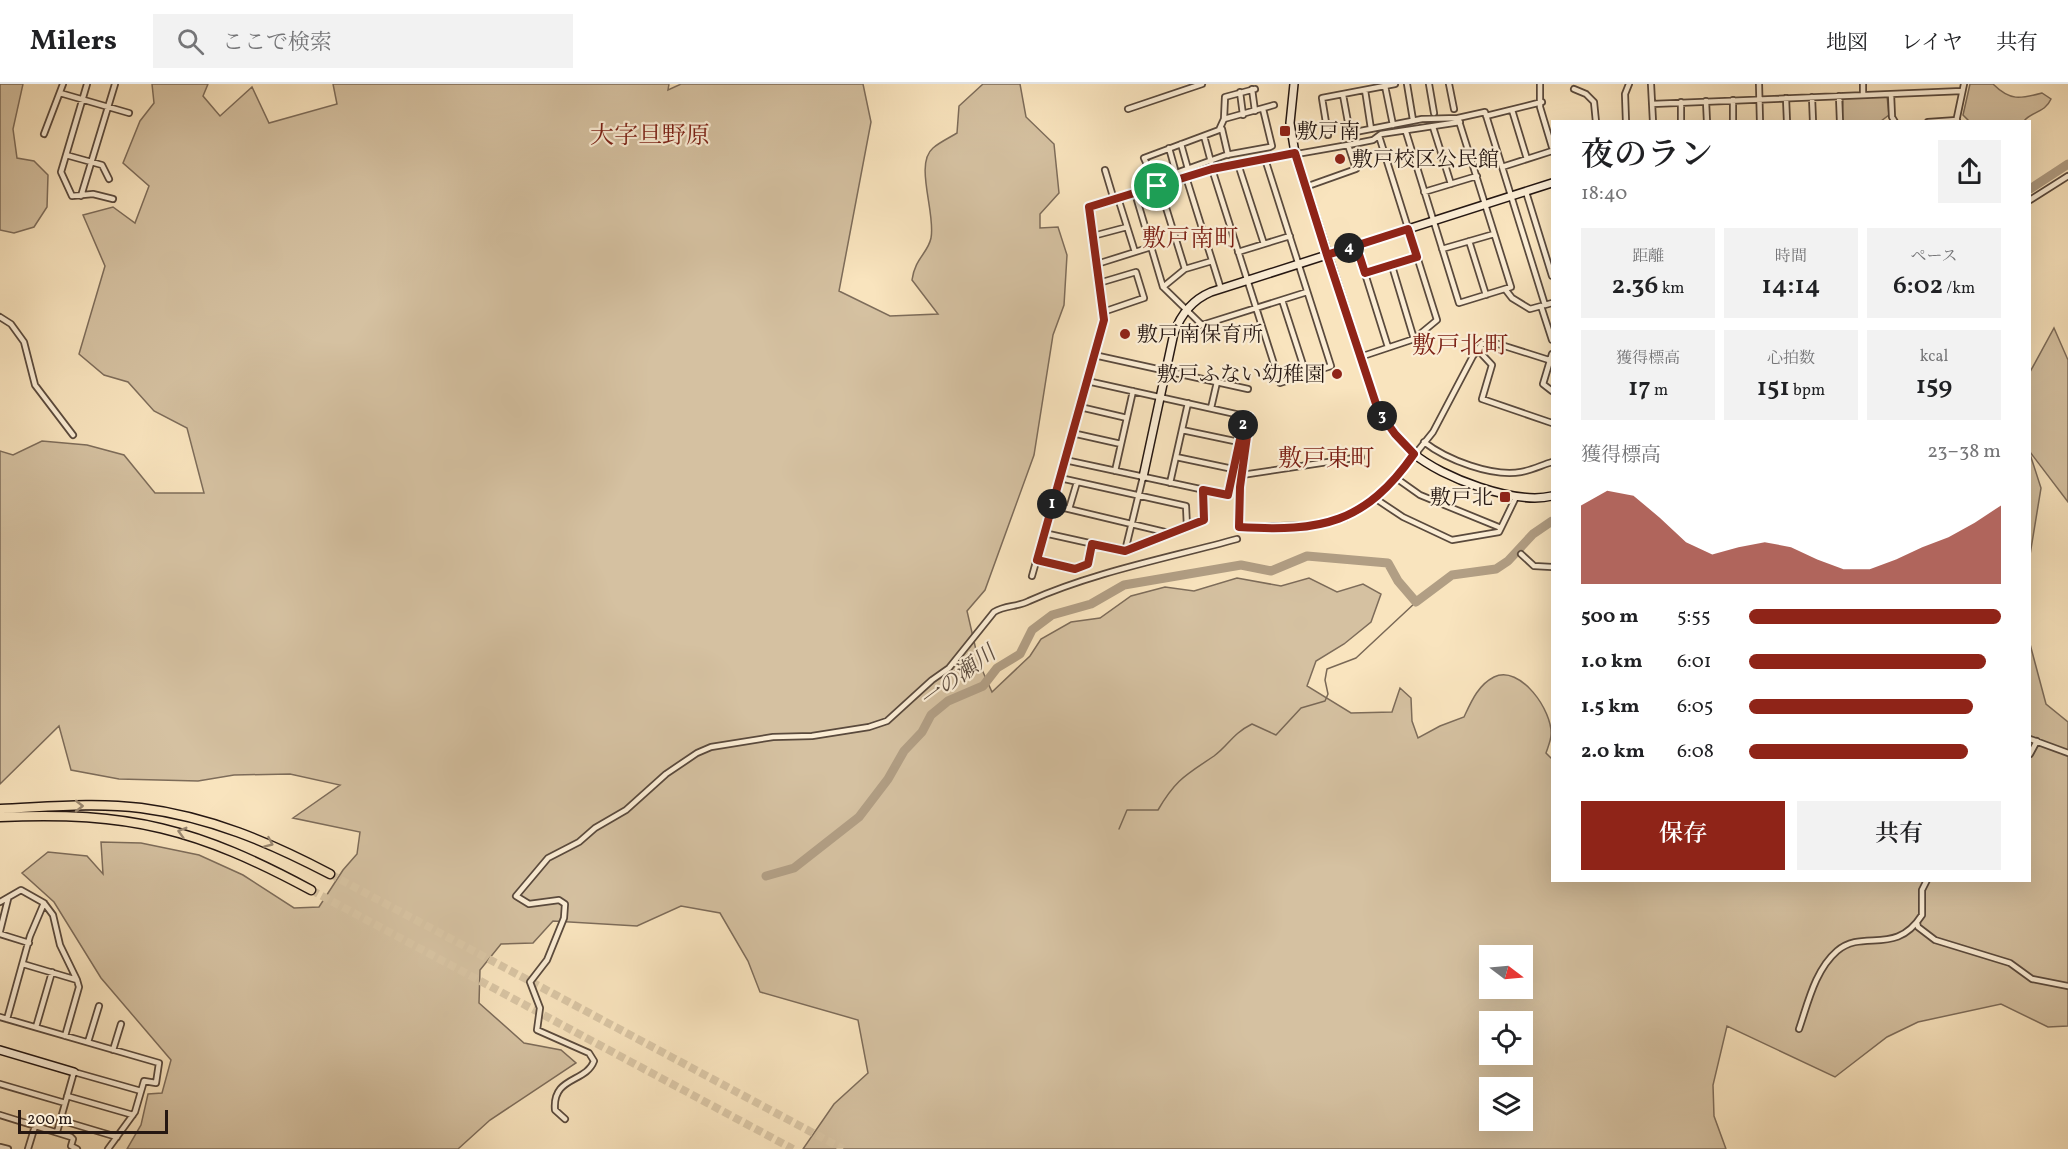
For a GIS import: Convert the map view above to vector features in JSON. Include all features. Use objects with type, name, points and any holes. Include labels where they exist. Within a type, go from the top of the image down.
[{"type":"highway","points":[[0,809],[104,806],[173,813],[240,831],[330,874]]},
{"type":"highway","points":[[0,817],[91,816],[168,828],[233,850],[311,890]]},
{"type":"street","points":[[44,134],[63,84]]},
{"type":"street","points":[[87,84],[62,176],[72,196],[81,197],[93,194],[113,199]]},
{"type":"street","points":[[81,197],[115,84]]},
{"type":"street","points":[[1128,109],[1202,84]]},
{"type":"street","points":[[1294,84],[1290,123],[1295,153],[1378,410],[1395,434],[1414,454],[1446,473],[1516,497],[1538,499],[1551,496]]},
{"type":"street","points":[[1328,135],[1322,98],[1395,84]]},
{"type":"street","points":[[1407,84],[1413,120]]},
{"type":"street","points":[[1429,84],[1434,113]]},
{"type":"street","points":[[1449,84],[1454,109]]},
{"type":"street","points":[[1540,84],[1542,102],[1540,106],[1551,145]]},
{"type":"street","points":[[1626,120],[1625,94],[1629,84]]},
{"type":"street","points":[[1651,84],[1653,120]]},
{"type":"street","points":[[1759,84],[1760,120]]},
{"type":"street","points":[[1863,84],[1863,95]]},
{"type":"street","points":[[1956,120],[1964,84]]},
{"type":"street","points":[[1385,86],[1393,125]]},
{"type":"street","points":[[1574,88],[1594,102],[1596,120]]},
{"type":"street","points":[[1228,155],[1222,129],[1225,97],[1253,89],[1255,111]]},
{"type":"street","points":[[1365,90],[1371,129]]},
{"type":"street","points":[[1652,104],[1962,91]]},
{"type":"street","points":[[1240,92],[1243,114]]},
{"type":"street","points":[[60,93],[129,113]]},
{"type":"street","points":[[1891,94],[1893,119]]},
{"type":"street","points":[[1343,95],[1350,133],[1413,120],[1459,120]]},
{"type":"street","points":[[1839,96],[1840,120]]},
{"type":"street","points":[[1812,97],[1813,120]]},
{"type":"street","points":[[1786,98],[1787,120]]},
{"type":"street","points":[[1732,100],[1733,120]]},
{"type":"street","points":[[1706,101],[1707,120]]},
{"type":"street","points":[[1486,116],[1542,102]]},
{"type":"street","points":[[1681,102],[1681,120]]},
{"type":"street","points":[[1224,119],[1274,105]]},
{"type":"street","points":[[1169,147],[1176,173],[1228,155],[1272,146],[1263,109]]},
{"type":"street","points":[[1512,110],[1527,159]]},
{"type":"street","points":[[1032,576],[1104,320],[1089,207],[1212,169],[1348,145],[1379,136],[1432,128],[1485,112],[1545,305],[1551,303]]},
{"type":"street","points":[[1406,132],[1459,303],[1511,287],[1459,120]]},
{"type":"street","points":[[1432,128],[1450,184]]},
{"type":"street","points":[[1185,269],[1158,186],[1144,158],[1222,129]]},
{"type":"street","points":[[1204,136],[1211,162]]},
{"type":"street","points":[[1363,356],[1414,339],[1437,320],[1379,136]]},
{"type":"street","points":[[1181,144],[1188,169]]},
{"type":"street","points":[[1311,185],[1356,169],[1348,145]]},
{"type":"street","points":[[1502,167],[1551,149]]},
{"type":"street","points":[[66,155],[105,166],[109,179]]},
{"type":"street","points":[[1212,169],[1280,383],[1331,366],[1265,159]]},
{"type":"street","points":[[1238,164],[1264,244]]},
{"type":"street","points":[[1105,170],[1135,252]]},
{"type":"street","points":[[1424,192],[1477,176]]},
{"type":"street","points":[[2031,199],[2068,176]]},
{"type":"street","points":[[1186,177],[1221,289]]},
{"type":"street","points":[[1125,551],[1177,325],[1186,310],[1203,295],[1551,183]]},
{"type":"street","points":[[1526,192],[1551,273]]},
{"type":"street","points":[[1135,193],[1163,287],[1202,325],[1307,292]]},
{"type":"street","points":[[1093,236],[1127,226]]},
{"type":"street","points":[[1442,249],[1494,234]]},
{"type":"street","points":[[1238,252],[1290,236]]},
{"type":"street","points":[[1469,241],[1486,295]]},
{"type":"street","points":[[1356,245],[1388,347]]},
{"type":"street","points":[[1096,264],[1151,247]]},
{"type":"street","points":[[1365,273],[1417,257]]},
{"type":"street","points":[[1163,287],[1185,269],[1212,261]]},
{"type":"street","points":[[1392,266],[1414,339]]},
{"type":"street","points":[[1099,283],[1136,272],[1144,298],[1103,312]]},
{"type":"street","points":[[1505,289],[1512,298],[1530,309],[1541,306],[1551,336]]},
{"type":"street","points":[[1282,300],[1306,374]]},
{"type":"street","points":[[0,317],[11,324],[24,342],[35,385],[73,435]]},
{"type":"street","points":[[1087,381],[1249,417],[1239,527],[1319,525],[1345,518],[1376,499],[1396,478],[1440,421],[1477,349],[1482,345],[1495,343],[1551,359]]},
{"type":"street","points":[[1477,349],[1492,364],[1482,399],[1551,423]]},
{"type":"street","points":[[1094,355],[1248,389]]},
{"type":"street","points":[[1551,362],[1543,384],[1551,390]]},
{"type":"street","points":[[1211,408],[1217,382]]},
{"type":"street","points":[[1115,471],[1133,391]]},
{"type":"street","points":[[1170,483],[1188,403]]},
{"type":"street","points":[[1080,407],[1127,418]]},
{"type":"street","points":[[1065,460],[1228,495],[1245,416]]},
{"type":"street","points":[[1182,430],[1239,442]]},
{"type":"street","points":[[1072,433],[1121,444]]},
{"type":"street","points":[[1424,442],[1448,458],[1506,473],[1521,472],[1551,462]]},
{"type":"street","points":[[1176,457],[1233,469]]},
{"type":"street","points":[[1242,475],[1360,457]]},
{"type":"street","points":[[1060,478],[1186,506],[1187,526]]},
{"type":"street","points":[[1396,478],[1420,495],[1501,528]]},
{"type":"street","points":[[1069,509],[1077,482]]},
{"type":"street","points":[[1044,533],[1125,551],[1204,520],[1203,490]]},
{"type":"street","points":[[1376,499],[1403,517],[1452,540],[1498,532],[1516,497]]},
{"type":"street","points":[[1052,505],[1170,533]]},
{"type":"street","points":[[565,1119],[555,1110],[558,1091],[568,1081],[586,1072],[594,1060],[590,1053],[537,1030],[540,1008],[530,982],[547,960],[564,918],[565,904],[559,900],[529,904],[516,896],[548,858],[579,842],[595,828],[646,795],[666,774],[711,747],[773,737],[812,736],[869,727],[887,721],[932,680],[949,668],[994,612],[1002,607],[1027,603],[1072,585],[1237,539]]},
{"type":"street","points":[[1037,560],[1075,569],[1088,564],[1092,544]]},
{"type":"street","points":[[1521,554],[1534,566],[1551,567]]},
{"type":"street","points":[[2031,739],[2068,753]]},
{"type":"street","points":[[2031,752],[2037,741]]},
{"type":"street","points":[[1799,1029],[1814,984],[1825,965],[1839,949],[1855,943],[1895,940],[1917,923],[1922,915],[1922,890],[1926,882]]},
{"type":"street","points":[[0,902],[21,890],[44,903],[53,915],[60,945],[79,987],[65,1036]]},
{"type":"street","points":[[8,899],[0,933],[29,943]]},
{"type":"street","points":[[7,1019],[29,943],[44,903]]},
{"type":"street","points":[[1917,923],[1918,927],[1935,940],[2010,963],[2032,979],[2068,986]]},
{"type":"street","points":[[23,964],[77,980]]},
{"type":"street","points":[[36,1027],[52,972]]},
{"type":"street","points":[[88,1042],[99,1006]]},
{"type":"street","points":[[0,1017],[159,1064],[156,1083],[144,1081],[133,1115],[108,1149]]},
{"type":"street","points":[[113,1050],[121,1024]]},
{"type":"street","points":[[0,1050],[141,1091]]},
{"type":"street","points":[[57,1132],[74,1072]]},
{"type":"street","points":[[0,1084],[65,1103]]},
{"type":"street","points":[[67,1095],[133,1115]]},
{"type":"street","points":[[0,1116],[57,1132],[73,1139],[72,1146],[77,1149]]},
{"type":"street","points":[[60,1120],[117,1137]]},
{"type":"street","points":[[28,1149],[34,1126]]},
{"type":"street","points":[[0,1147],[8,1149]]},
{"type":"shaded area","points":[[0,84],[23,84],[13,129],[17,158],[34,161],[48,175],[47,207],[34,227],[14,233],[0,230]]},
{"type":"shaded area","points":[[152,84],[208,84],[203,96],[220,116],[252,87],[269,123],[337,104],[333,84],[669,84],[668,90],[681,84],[863,84],[871,122],[839,291],[890,316],[938,314],[912,280],[916,266],[931,238],[931,216],[925,177],[928,155],[933,148],[957,133],[959,106],[983,84],[1020,84],[1026,117],[1054,144],[1059,193],[1040,214],[1040,228],[1058,227],[1067,255],[1064,305],[1053,335],[1034,455],[985,590],[967,611],[979,663],[992,692],[1030,656],[1041,639],[1071,622],[1100,618],[1131,596],[1165,587],[1194,591],[1237,578],[1281,586],[1309,578],[1337,592],[1363,584],[1381,594],[1371,622],[1344,644],[1316,661],[1307,686],[1351,713],[1392,712],[1400,688],[1411,698],[1412,721],[1418,738],[1464,717],[1479,689],[1488,680],[1504,675],[1514,677],[1524,683],[1541,703],[1550,725],[1551,737],[1546,753],[1551,758],[1551,882],[2031,882],[2031,648],[2046,704],[2068,722],[2068,1026],[2048,1027],[2001,1004],[1918,1022],[1887,1037],[1835,1077],[1727,1026],[1713,1085],[1714,1116],[1726,1149],[803,1149],[834,1104],[868,1073],[858,1020],[760,992],[748,961],[720,913],[681,906],[637,926],[553,921],[533,943],[501,944],[480,970],[479,1003],[524,1043],[561,1050],[576,1063],[490,1120],[458,1149],[127,1149],[141,1125],[148,1094],[162,1093],[171,1060],[101,978],[54,902],[22,873],[48,852],[87,856],[103,874],[101,842],[141,843],[199,855],[243,875],[294,908],[319,907],[343,870],[357,854],[360,832],[293,818],[340,785],[290,774],[234,775],[198,781],[119,779],[71,770],[59,726],[0,784],[0,451],[13,455],[42,441],[87,445],[124,455],[155,493],[204,493],[187,428],[154,411],[128,382],[104,375],[79,354],[105,266],[83,215],[113,207],[135,223],[149,186],[123,163],[140,121],[154,103]]},
{"type":"shaded area","points":[[1970,84],[1993,84],[2010,96],[2027,97],[2042,93],[2051,99],[2045,107],[2025,120],[1968,120],[1963,115]]},
{"type":"shaded area","points":[[1887,96],[1889,115],[1882,120],[1842,120],[1843,98]]},
{"type":"shaded area","points":[[2054,328],[2068,360],[2068,502],[2031,453],[2031,370]]},
{"type":"shaded area","points":[[2031,457],[2041,488],[2031,549]]},
{"type":"waterway","name":"一の瀬川","points":[[2031,188],[2068,164]]},
{"type":"waterway","name":"一の瀬川","points":[[766,876],[794,868],[859,817],[888,779],[904,751],[922,732],[931,715],[948,701],[983,686],[997,668],[1020,654],[1032,630],[1052,615],[1091,604],[1124,585],[1241,565],[1271,571],[1307,556],[1388,563],[1398,581],[1416,602],[1452,575],[1496,569],[1508,561],[1533,534],[1551,522]]},
{"type":"waterway","points":[[1119,829],[1127,810],[1158,810],[1182,778],[1214,756],[1245,728],[1252,724],[1276,735],[1301,708],[1325,701],[1328,694],[1325,680],[1327,669],[1356,658],[1416,602]]},
{"type":"tunnel","points":[[330,874],[843,1149]]},
{"type":"tunnel","points":[[311,890],[793,1149]]},
{"type":"place","name":"敷戸南","points":[[1285,131]]},
{"type":"place","name":"敷戸校区公民館","points":[[1340,159]]},
{"type":"place","name":"敷戸南保育所","points":[[1125,334]]},
{"type":"place","name":"敷戸ふない幼稚園","points":[[1337,374]]},
{"type":"place","name":"敷戸北","points":[[1505,497]]},
{"type":"district","name":"大字旦野原","points":[[650,135]]},
{"type":"district","name":"敷戸南町","points":[[1190,238]]},
{"type":"district","name":"敷戸北町","points":[[1460,345]]},
{"type":"district","name":"敷戸東町","points":[[1326,458]]},
{"type":"route","points":[[1157,186],[1089,207],[1104,320],[1037,560],[1075,569],[1088,564],[1092,544],[1125,551],[1204,520],[1203,490],[1228,495],[1245,416],[1249,417],[1249,422],[1240,487],[1239,527],[1305,527],[1345,518],[1366,506],[1388,488],[1414,454],[1395,434],[1378,410],[1327,255],[1356,245],[1408,229],[1417,257],[1392,266],[1365,273],[1356,245],[1327,255],[1295,153],[1212,169],[1157,186]]}]
